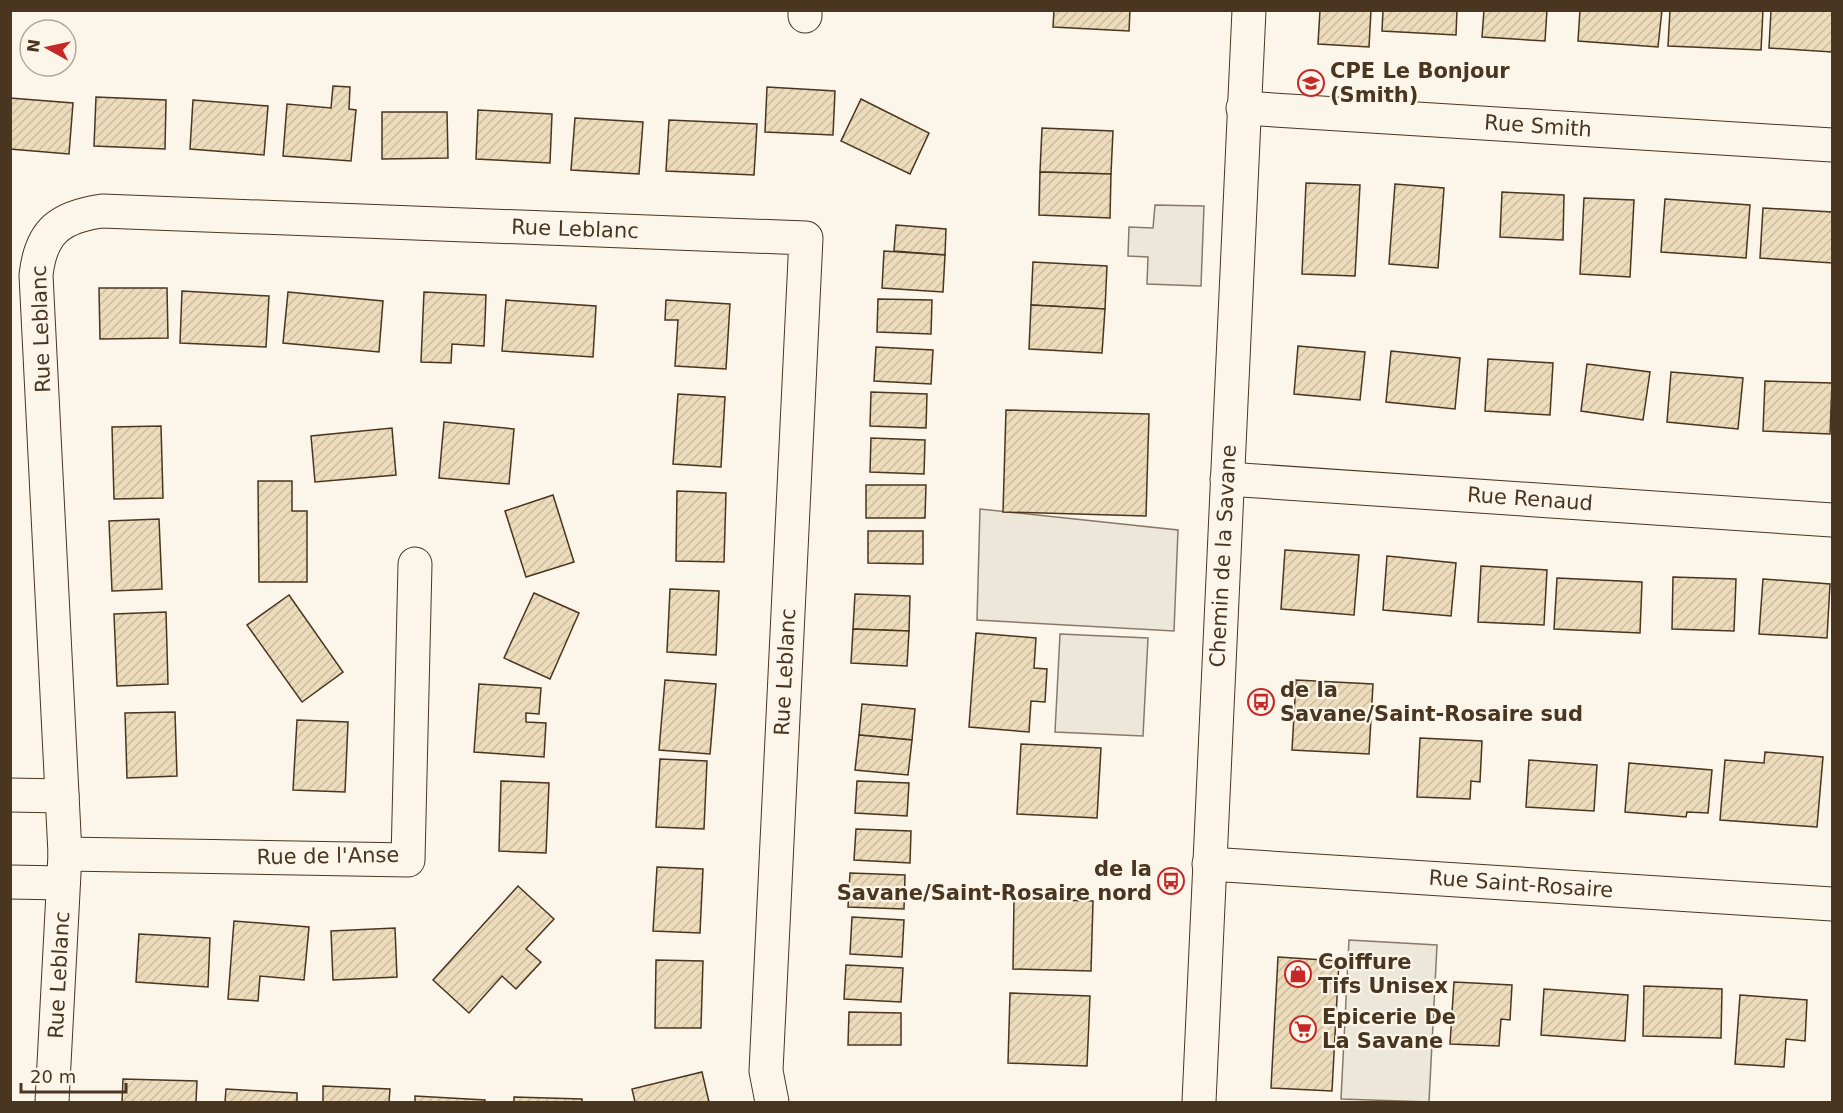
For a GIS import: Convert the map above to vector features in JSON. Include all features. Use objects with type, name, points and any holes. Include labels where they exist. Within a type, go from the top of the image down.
[{"type":"street","name":"Chemin de la Savane","points":[[1198,1102],[1249,10]]},
{"type":"street","name":"Rue Smith","points":[[1244,108],[1833,145]]},
{"type":"street","name":"Rue Leblanc","points":[[52,1102],[64,868],[36,275],[39,255],[48,236],[63,223],[80,214],[102,211],[806,238],[766,1071],[772,1102]]},
{"type":"street","name":"Rue Renaud","points":[[1227,479],[1833,520]]},
{"type":"street","name":"Rue de l'Anse","points":[[64,868],[408,860],[415,564]]},
{"type":"street","points":[[10,795],[62,796]]},
{"type":"street","name":"Rue Saint-Rosaire","points":[[1209,864],[1833,904]]},
{"type":"street","name":"Rue Leblanc","points":[[10,882],[64,868]]},
{"type":"shaded area","points":[[1155,205],[1204,206],[1201,286],[1147,284],[1148,257],[1128,256],[1129,227],[1153,228]]},
{"type":"shaded area","points":[[980,509],[1178,530],[1174,631],[977,620]]},
{"type":"shaded area","points":[[1060,634],[1148,638],[1143,736],[1055,732]]},
{"type":"shaded area","points":[[1349,940],[1437,945],[1429,1102],[1341,1099]]},
{"type":"building","points":[[1054,10],[1130,10],[1129,31],[1053,27]]},
{"type":"building","points":[[1320,10],[1371,10],[1369,47],[1318,44]]},
{"type":"building","points":[[1383,10],[1457,10],[1456,35],[1382,31]]},
{"type":"building","points":[[1484,10],[1547,10],[1545,41],[1482,37]]},
{"type":"building","points":[[1580,10],[1662,10],[1658,47],[1578,41]]},
{"type":"building","points":[[1670,10],[1763,10],[1761,50],[1668,46]]},
{"type":"building","points":[[1771,10],[1832,10],[1832,52],[1769,48]]},
{"type":"building","points":[[333,86],[350,87],[349,109],[356,110],[351,161],[283,156],[287,104],[331,108]]},
{"type":"building","points":[[767,87],[835,91],[833,135],[765,132]]},
{"type":"building","points":[[96,97],[166,100],[165,149],[94,146]]},
{"type":"building","points":[[10,98],[73,103],[69,154],[10,149]]},
{"type":"building","points":[[861,99],[929,133],[910,174],[841,141]]},
{"type":"building","points":[[193,100],[268,106],[264,155],[190,149]]},
{"type":"building","points":[[478,110],[552,114],[550,163],[476,159]]},
{"type":"building","points":[[382,112],[447,112],[448,158],[382,159]]},
{"type":"building","points":[[575,118],[643,122],[639,174],[571,170]]},
{"type":"building","points":[[669,120],[757,124],[754,175],[666,171]]},
{"type":"building","points":[[1042,128],[1113,131],[1111,174],[1040,172]]},
{"type":"building","points":[[1040,172],[1111,174],[1110,218],[1039,215]]},
{"type":"building","points":[[1306,183],[1360,185],[1355,276],[1302,274]]},
{"type":"building","points":[[1395,184],[1444,188],[1438,268],[1389,264]]},
{"type":"building","points":[[1502,192],[1564,195],[1563,240],[1500,237]]},
{"type":"building","points":[[1584,198],[1634,200],[1630,277],[1580,274]]},
{"type":"building","points":[[1665,199],[1750,205],[1746,258],[1661,252]]},
{"type":"building","points":[[1763,208],[1832,212],[1832,263],[1760,258]]},
{"type":"building","points":[[896,225],[946,229],[945,255],[894,251]]},
{"type":"building","points":[[884,251],[945,255],[943,292],[882,288]]},
{"type":"building","points":[[1033,262],[1107,266],[1105,309],[1031,305]]},
{"type":"building","points":[[99,288],[167,288],[168,338],[100,339]]},
{"type":"building","points":[[182,291],[269,296],[266,347],[180,343]]},
{"type":"building","points":[[288,292],[383,301],[379,352],[283,343]]},
{"type":"building","points":[[424,292],[486,295],[484,346],[452,344],[451,363],[421,362]]},
{"type":"building","points":[[878,299],[932,300],[931,334],[877,332]]},
{"type":"building","points":[[506,300],[596,306],[593,357],[502,351]]},
{"type":"building","points":[[666,300],[730,304],[726,369],[675,366],[678,320],[665,320]]},
{"type":"building","points":[[1031,305],[1105,309],[1102,353],[1029,349]]},
{"type":"building","points":[[1298,346],[1365,352],[1360,400],[1294,394]]},
{"type":"building","points":[[876,347],[933,350],[931,384],[874,381]]},
{"type":"building","points":[[1391,351],[1460,358],[1455,409],[1386,402]]},
{"type":"building","points":[[1488,359],[1553,363],[1550,415],[1485,411]]},
{"type":"building","points":[[1587,364],[1650,372],[1643,420],[1581,411]]},
{"type":"building","points":[[1671,372],[1743,378],[1738,429],[1667,422]]},
{"type":"building","points":[[1765,381],[1832,383],[1830,434],[1763,431]]},
{"type":"building","points":[[871,392],[927,394],[926,428],[870,426]]},
{"type":"building","points":[[678,394],[725,397],[721,467],[673,464]]},
{"type":"building","points":[[1006,410],[1149,414],[1146,516],[1003,512]]},
{"type":"building","points":[[444,422],[514,429],[509,484],[439,478]]},
{"type":"building","points":[[161,426],[163,498],[114,499],[112,427]]},
{"type":"building","points":[[392,428],[396,475],[315,482],[311,436]]},
{"type":"building","points":[[871,438],[925,440],[924,474],[870,472]]},
{"type":"building","points":[[258,481],[292,481],[292,511],[307,511],[307,582],[259,582]]},
{"type":"building","points":[[866,485],[926,485],[925,518],[866,518]]},
{"type":"building","points":[[677,491],[726,493],[724,562],[676,561]]},
{"type":"building","points":[[553,495],[574,562],[526,577],[505,511]]},
{"type":"building","points":[[159,519],[162,589],[112,591],[109,521]]},
{"type":"building","points":[[868,531],[923,531],[923,564],[868,563]]},
{"type":"building","points":[[1285,550],[1359,555],[1354,615],[1281,609]]},
{"type":"building","points":[[1387,556],[1456,563],[1451,616],[1383,610]]},
{"type":"building","points":[[1481,566],[1547,570],[1544,625],[1478,622]]},
{"type":"building","points":[[1673,577],[1736,579],[1734,631],[1672,629]]},
{"type":"building","points":[[1557,578],[1642,582],[1640,633],[1554,629]]},
{"type":"building","points":[[1763,579],[1830,584],[1827,638],[1759,634]]},
{"type":"building","points":[[670,589],[719,591],[716,655],[667,652]]},
{"type":"building","points":[[534,593],[579,613],[550,679],[504,658]]},
{"type":"building","points":[[855,594],[910,596],[909,631],[853,629]]},
{"type":"building","points":[[289,595],[343,672],[302,702],[247,625]]},
{"type":"building","points":[[166,612],[168,684],[117,686],[114,614]]},
{"type":"building","points":[[853,629],[909,631],[907,666],[851,663]]},
{"type":"building","points":[[976,633],[1036,638],[1034,668],[1047,669],[1045,702],[1031,701],[1029,732],[969,727]]},
{"type":"building","points":[[665,680],[716,684],[710,754],[659,750]]},
{"type":"building","points":[[1296,680],[1373,684],[1369,754],[1292,750]]},
{"type":"building","points":[[479,684],[541,688],[539,714],[526,713],[526,722],[546,723],[544,757],[474,752]]},
{"type":"building","points":[[862,704],[915,709],[912,740],[859,735]]},
{"type":"building","points":[[175,712],[177,776],[127,778],[125,713]]},
{"type":"building","points":[[297,720],[348,722],[345,792],[293,790]]},
{"type":"building","points":[[859,735],[912,740],[908,775],[855,770]]},
{"type":"building","points":[[1420,738],[1482,741],[1480,782],[1471,781],[1470,799],[1417,797]]},
{"type":"building","points":[[1021,744],[1101,748],[1097,818],[1017,814]]},
{"type":"building","points":[[1765,752],[1823,757],[1817,827],[1720,820],[1725,760],[1764,763]]},
{"type":"building","points":[[660,759],[707,761],[704,829],[656,827]]},
{"type":"building","points":[[1529,760],[1597,765],[1594,811],[1526,807]]},
{"type":"building","points":[[1629,763],[1712,770],[1708,813],[1687,812],[1686,817],[1625,812]]},
{"type":"building","points":[[501,781],[549,783],[546,853],[499,851]]},
{"type":"building","points":[[857,781],[909,783],[907,816],[855,813]]},
{"type":"building","points":[[856,829],[911,831],[910,863],[854,860]]},
{"type":"building","points":[[657,867],[703,869],[700,933],[653,931]]},
{"type":"building","points":[[850,873],[905,875],[904,909],[848,907]]},
{"type":"building","points":[[518,886],[554,919],[526,949],[541,962],[516,989],[502,976],[469,1013],[433,980]]},
{"type":"building","points":[[1014,899],[1093,901],[1091,971],[1013,969]]},
{"type":"building","points":[[852,917],[904,920],[902,957],[850,954]]},
{"type":"building","points":[[234,921],[309,927],[304,980],[260,976],[258,1001],[228,999]]},
{"type":"building","points":[[395,928],[397,977],[333,980],[331,931]]},
{"type":"building","points":[[139,934],[210,938],[208,987],[136,982]]},
{"type":"building","points":[[1278,957],[1339,961],[1332,1091],[1271,1088]]},
{"type":"building","points":[[656,960],[703,961],[701,1028],[655,1028]]},
{"type":"building","points":[[846,965],[903,968],[901,1002],[844,999]]},
{"type":"building","points":[[1454,982],[1512,985],[1510,1020],[1501,1019],[1499,1046],[1450,1044]]},
{"type":"building","points":[[1644,986],[1722,989],[1721,1038],[1643,1036]]},
{"type":"building","points":[[1544,989],[1628,995],[1625,1041],[1541,1035]]},
{"type":"building","points":[[1010,993],[1090,996],[1087,1066],[1008,1063]]},
{"type":"building","points":[[1740,995],[1807,1000],[1805,1041],[1786,1039],[1784,1067],[1735,1064]]},
{"type":"building","points":[[849,1012],[901,1013],[901,1045],[848,1045]]},
{"type":"building","points":[[702,1072],[709,1102],[635,1102],[632,1089]]},
{"type":"building","points":[[123,1079],[197,1081],[196,1102],[122,1102]]},
{"type":"building","points":[[323,1086],[390,1089],[389,1102],[323,1102]]},
{"type":"building","points":[[226,1089],[297,1093],[297,1102],[225,1102]]},
{"type":"building","points":[[415,1096],[485,1100],[485,1102],[415,1102]]},
{"type":"building","points":[[514,1097],[582,1099],[582,1102],[514,1102]]},
{"type":"place","name":"CPE Le Bonjour (Smith)","points":[[1311,83]]},
{"type":"place","name":"de la Savane/Saint-Rosaire sud","points":[[1261,702]]},
{"type":"place","name":"de la Savane/Saint-Rosaire nord","points":[[1171,881]]},
{"type":"place","name":"Coiffure Tifs Unisex","points":[[1298,974]]},
{"type":"place","name":"Epicerie De La Savane","points":[[1303,1029]]}]
